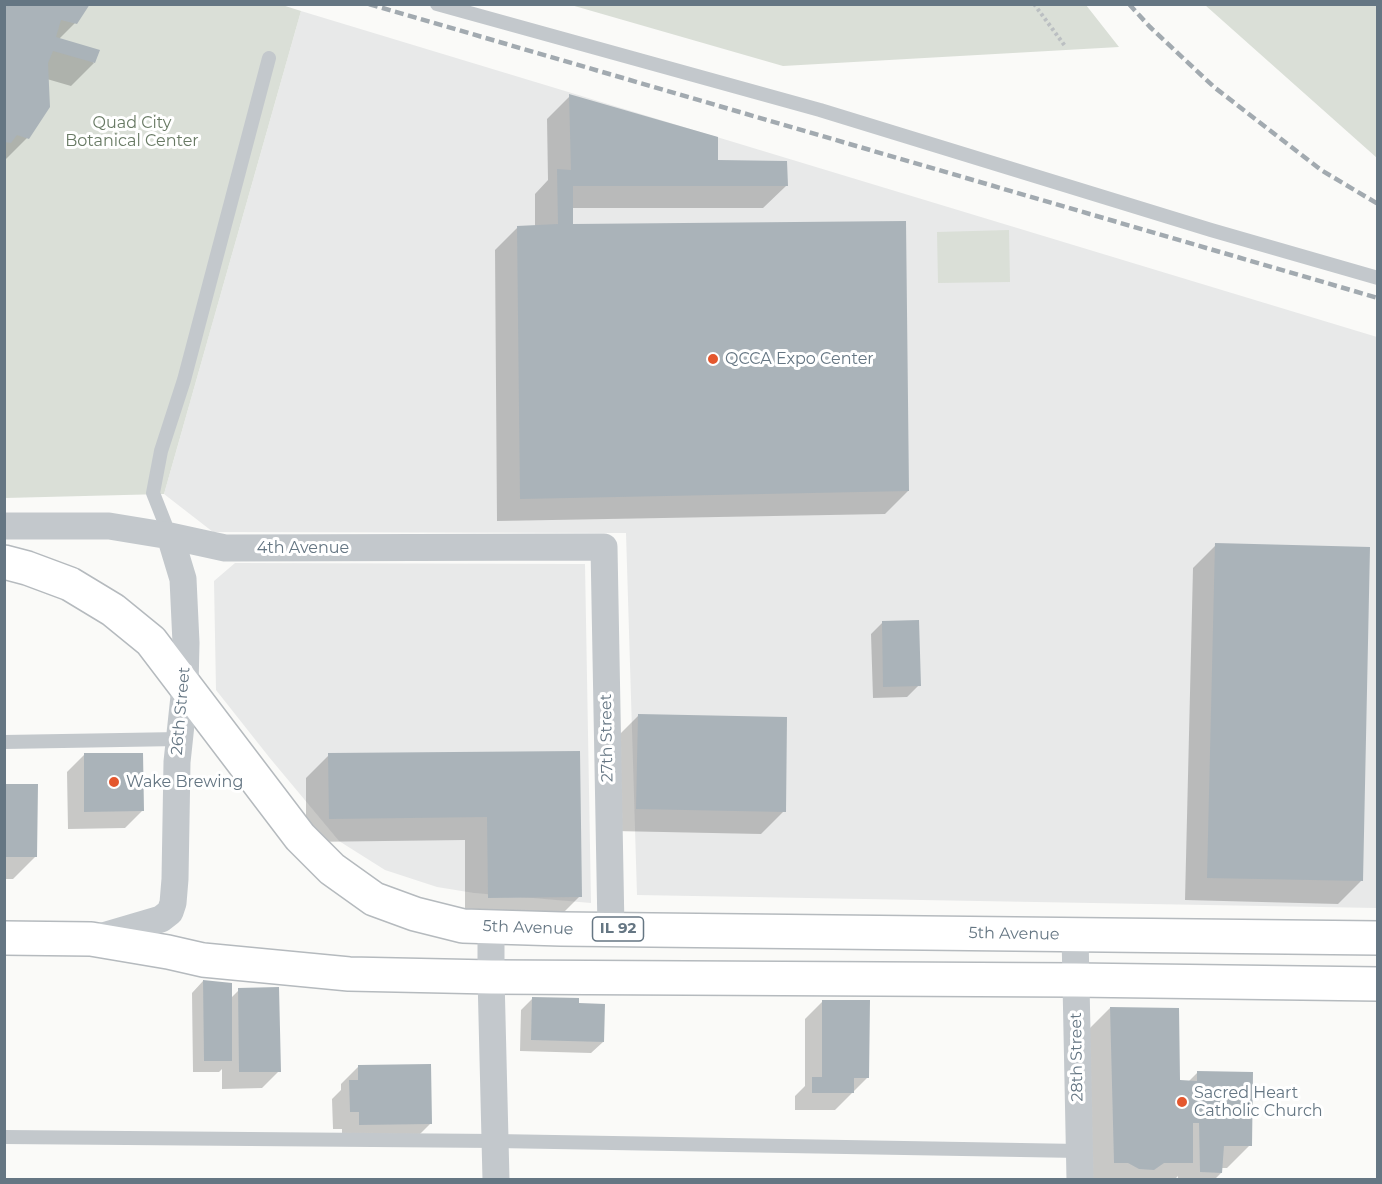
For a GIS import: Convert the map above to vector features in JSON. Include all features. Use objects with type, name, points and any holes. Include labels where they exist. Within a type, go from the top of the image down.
[{"type":"main road","name":"5th Avenue","points":[[4,562],[70,584],[113,610],[151,641],[300,837],[332,869],[374,899],[415,914],[464,926],[491,927],[1377,938]]},
{"type":"main road","points":[[4,938],[91,939],[203,960],[337,973],[491,977],[1377,984]]},
{"type":"street","name":"4th Avenue","points":[[4,526],[109,526],[225,548],[604,547]]},
{"type":"street","name":"26th Street","points":[[91,939],[161,919],[170,912],[173,903],[177,762],[185,687],[186,643],[183,579],[170,536]]},
{"type":"street","name":"27th Street","points":[[604,547],[611,929]]},
{"type":"street","points":[[491,927],[496,1179]]},
{"type":"street","name":"28th Street","points":[[1075,934],[1080,1179]]},
{"type":"lane","points":[[437,4],[820,110],[1377,278]]},
{"type":"lane","points":[[170,536],[153,493],[160,451],[184,380],[269,58]]},
{"type":"lane","points":[[4,742],[179,740]]},
{"type":"lane","points":[[4,1137],[496,1141],[1079,1152]]},
{"type":"path","points":[[1034,4],[1065,46]]},
{"type":"shaded area","points":[[301,11],[1377,337],[1377,908],[637,895],[626,533],[213,532],[164,494]]},
{"type":"shaded area","points":[[235,563],[585,564],[591,903],[474,893],[437,887],[385,870],[339,841],[216,690],[214,581]]},
{"type":"green space","name":"Quad City Botanical Center","points":[[279,4],[301,11],[164,494],[5,498],[4,5]]},
{"type":"green space","points":[[571,5],[1086,5],[1119,47],[783,66]]},
{"type":"green space","points":[[1205,5],[1377,5],[1377,158]]},
{"type":"green space","points":[[1009,230],[1010,282],[938,283],[937,232]]},
{"type":"building","points":[[4,4],[90,4],[77,24],[61,20],[56,37],[100,50],[95,63],[53,51],[48,63],[50,107],[29,139],[17,135],[11,143],[4,142]]},
{"type":"building","name":"QCCA Expo Center","points":[[569,94],[718,137],[718,160],[787,161],[788,186],[573,186],[573,224],[906,221],[909,491],[520,499],[517,226],[558,224],[557,169],[571,170]]},
{"type":"building","points":[[1215,543],[1370,547],[1363,881],[1207,878]]},
{"type":"building","points":[[919,620],[921,686],[883,687],[882,621]]},
{"type":"building","points":[[638,714],[787,717],[786,812],[636,809]]},
{"type":"building","points":[[580,751],[582,897],[488,898],[487,817],[329,819],[328,753]]},
{"type":"building","name":"Wake Brewing","points":[[84,753],[143,753],[144,811],[84,812]]},
{"type":"building","points":[[4,784],[38,784],[37,857],[4,857]]},
{"type":"building","points":[[203,980],[232,983],[232,1061],[204,1061]]},
{"type":"building","points":[[279,987],[281,1072],[239,1072],[238,988]]},
{"type":"building","points":[[532,997],[579,998],[579,1003],[605,1004],[604,1042],[531,1040]]},
{"type":"building","points":[[822,1000],[870,1000],[869,1078],[854,1078],[854,1093],[812,1093],[812,1077],[822,1077]]},
{"type":"building","name":"Sacred Heart Catholic Church","points":[[1110,1007],[1179,1008],[1180,1080],[1197,1081],[1197,1071],[1253,1072],[1252,1146],[1224,1146],[1222,1173],[1200,1172],[1199,1123],[1193,1123],[1193,1163],[1164,1163],[1154,1170],[1139,1169],[1128,1163],[1114,1163]]},
{"type":"building","points":[[431,1064],[432,1124],[359,1125],[359,1112],[350,1112],[349,1080],[358,1080],[358,1065]]},
{"type":"railway","points":[[369,4],[1378,298]]},
{"type":"railway","points":[[1129,4],[1214,87],[1321,170],[1378,204]]},
{"type":"place","name":"QCCA Expo Center","points":[[713,359]]},
{"type":"place","name":"Wake Brewing","points":[[114,782]]},
{"type":"place","name":"Sacred Heart Catholic Church","points":[[1182,1102]]}]
